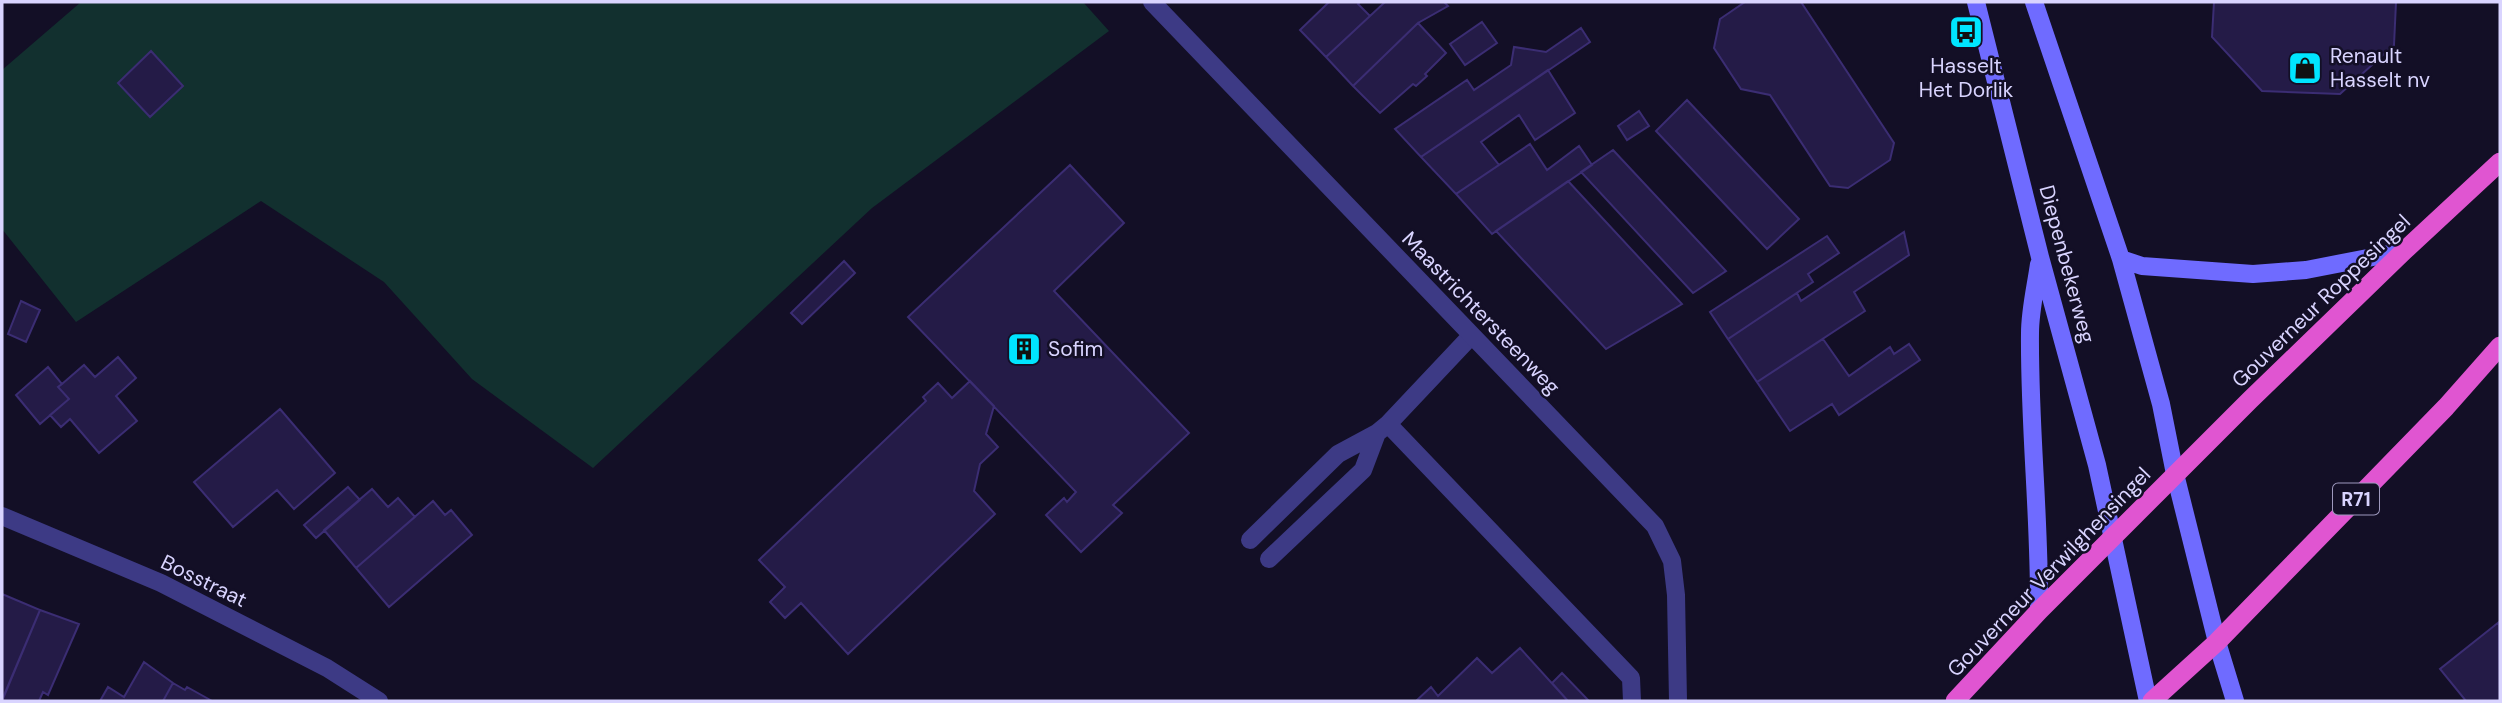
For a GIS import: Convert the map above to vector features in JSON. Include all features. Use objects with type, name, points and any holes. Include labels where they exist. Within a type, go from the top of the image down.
[{"type":"highway","name":"Gouverneur Roppesingel","points":[[2175,474],[2404,251],[2500,163]]},
{"type":"highway","name":"R71","points":[[2150,701],[2217,642],[2446,407],[2500,346]]},
{"type":"highway","name":"Gouverneur Verwilghensingel","points":[[1955,701],[2039,611],[2175,474]]},
{"type":"main road","name":"Diepenbekerweg","points":[[1976,2],[2114,538]]},
{"type":"main road","points":[[2034,2],[2121,259],[2161,404],[2175,474],[2217,642],[2235,701]]},
{"type":"main road","points":[[2121,259],[2142,266],[2253,274],[2306,270],[2404,251]]},
{"type":"main road","points":[[2039,611],[2040,566],[2034,485],[2030,330],[2040,257]]},
{"type":"main road","points":[[2114,538],[2150,701]]},
{"type":"street","name":"Maastrichtersteenweg","points":[[1152,2],[1655,526],[1672,561],[1676,594],[1678,701]]},
{"type":"street","points":[[1250,541],[1338,454],[1382,428],[1471,336]]},
{"type":"street","points":[[1269,559],[1363,470],[1382,428]]},
{"type":"street","points":[[1382,428],[1631,678],[1632,701]]},
{"type":"street","name":"Bosstraat","points":[[2,516],[161,583],[327,668],[379,701]]},
{"type":"green space","points":[[81,2],[1083,2],[1109,31],[872,208],[593,468],[472,379],[384,282],[261,201],[76,322],[2,229],[2,70]]},
{"type":"building","points":[[1329,2],[1360,2],[1358,4],[1370,16],[1326,57],[1300,30]]},
{"type":"building","points":[[1385,2],[1444,2],[1448,6],[1418,23],[1353,86],[1326,57]]},
{"type":"building","points":[[1745,2],[1801,2],[1894,143],[1890,160],[1848,188],[1830,186],[1770,95],[1741,89],[1714,48],[1720,19]]},
{"type":"building","name":"Renault Hasselt nv","points":[[2214,2],[2396,2],[2394,45],[2340,94],[2262,91],[2212,37]]},
{"type":"building","points":[[1482,22],[1497,43],[1465,65],[1450,44]]},
{"type":"building","points":[[1418,23],[1446,53],[1416,86],[1413,84],[1380,113],[1353,86]]},
{"type":"building","points":[[1581,28],[1590,42],[1421,157],[1395,129],[1467,80],[1474,90],[1511,65],[1514,47],[1546,52]]},
{"type":"building","points":[[151,51],[183,86],[150,117],[118,83]]},
{"type":"building","points":[[1548,70],[1575,113],[1535,140],[1519,115],[1481,142],[1499,165],[1456,194],[1421,157]]},
{"type":"building","points":[[1687,100],[1799,219],[1767,249],[1656,131]]},
{"type":"building","points":[[1639,111],[1649,126],[1627,140],[1618,126]]},
{"type":"building","points":[[1530,144],[1547,170],[1579,146],[1592,165],[1492,234],[1456,194]]},
{"type":"building","points":[[1613,150],[1726,271],[1693,293],[1581,172]]},
{"type":"building","name":"Sofim","points":[[1070,165],[1124,223],[1054,291],[1189,433],[1113,505],[1122,513],[1081,552],[1046,515],[1064,498],[1067,502],[1076,492],[908,317]]},
{"type":"building","points":[[1568,181],[1682,304],[1606,349],[1496,231]]},
{"type":"building","points":[[1904,232],[1909,255],[1854,292],[1865,311],[1757,382],[1728,339],[1797,293],[1801,301]]},
{"type":"building","points":[[1827,236],[1839,253],[1808,274],[1813,282],[1728,339],[1710,312]]},
{"type":"building","points":[[844,261],[855,273],[802,324],[791,313]]},
{"type":"building","points":[[21,301],[40,310],[26,342],[8,334]]},
{"type":"building","points":[[1823,339],[1849,376],[1890,347],[1894,354],[1909,344],[1920,360],[1839,415],[1832,404],[1790,431],[1757,382]]},
{"type":"building","points":[[118,357],[136,378],[116,396],[137,421],[99,453],[70,419],[61,427],[50,415],[69,399],[58,387],[84,365],[95,377]]},
{"type":"building","points":[[48,367],[62,384],[58,387],[69,399],[40,424],[16,395]]},
{"type":"building","points":[[970,381],[994,406],[986,434],[998,447],[980,464],[974,491],[995,514],[848,654],[801,603],[785,618],[770,602],[785,587],[759,560],[926,401],[923,397],[938,383],[952,398]]},
{"type":"building","points":[[280,409],[335,473],[294,509],[277,490],[233,527],[194,482]]},
{"type":"building","points":[[348,487],[360,500],[316,538],[304,525]]},
{"type":"building","points":[[372,489],[388,507],[398,498],[415,517],[356,568],[324,530]]},
{"type":"building","points":[[433,501],[445,515],[451,510],[472,535],[389,607],[356,568]]},
{"type":"building","points":[[2,594],[40,610],[2,700]]},
{"type":"building","points":[[40,610],[79,624],[48,695],[43,692],[39,701],[2,701]]},
{"type":"building","points":[[2499,622],[2500,701],[2466,701],[2440,669]]},
{"type":"building","points":[[1520,648],[1568,701],[1416,701],[1431,687],[1438,696],[1477,658],[1492,673]]},
{"type":"building","points":[[144,662],[173,683],[163,701],[100,701],[108,687],[124,697]]},
{"type":"building","points":[[1562,673],[1589,701],[1568,701],[1552,683]]},
{"type":"building","points":[[173,683],[185,690],[187,687],[212,701],[163,701]]},
{"type":"place","name":"Hasselt Het Dorlik","points":[[1966,32]]},
{"type":"place","name":"Renault Hasselt nv","points":[[2305,68]]},
{"type":"place","name":"Sofim","points":[[1024,349]]}]
